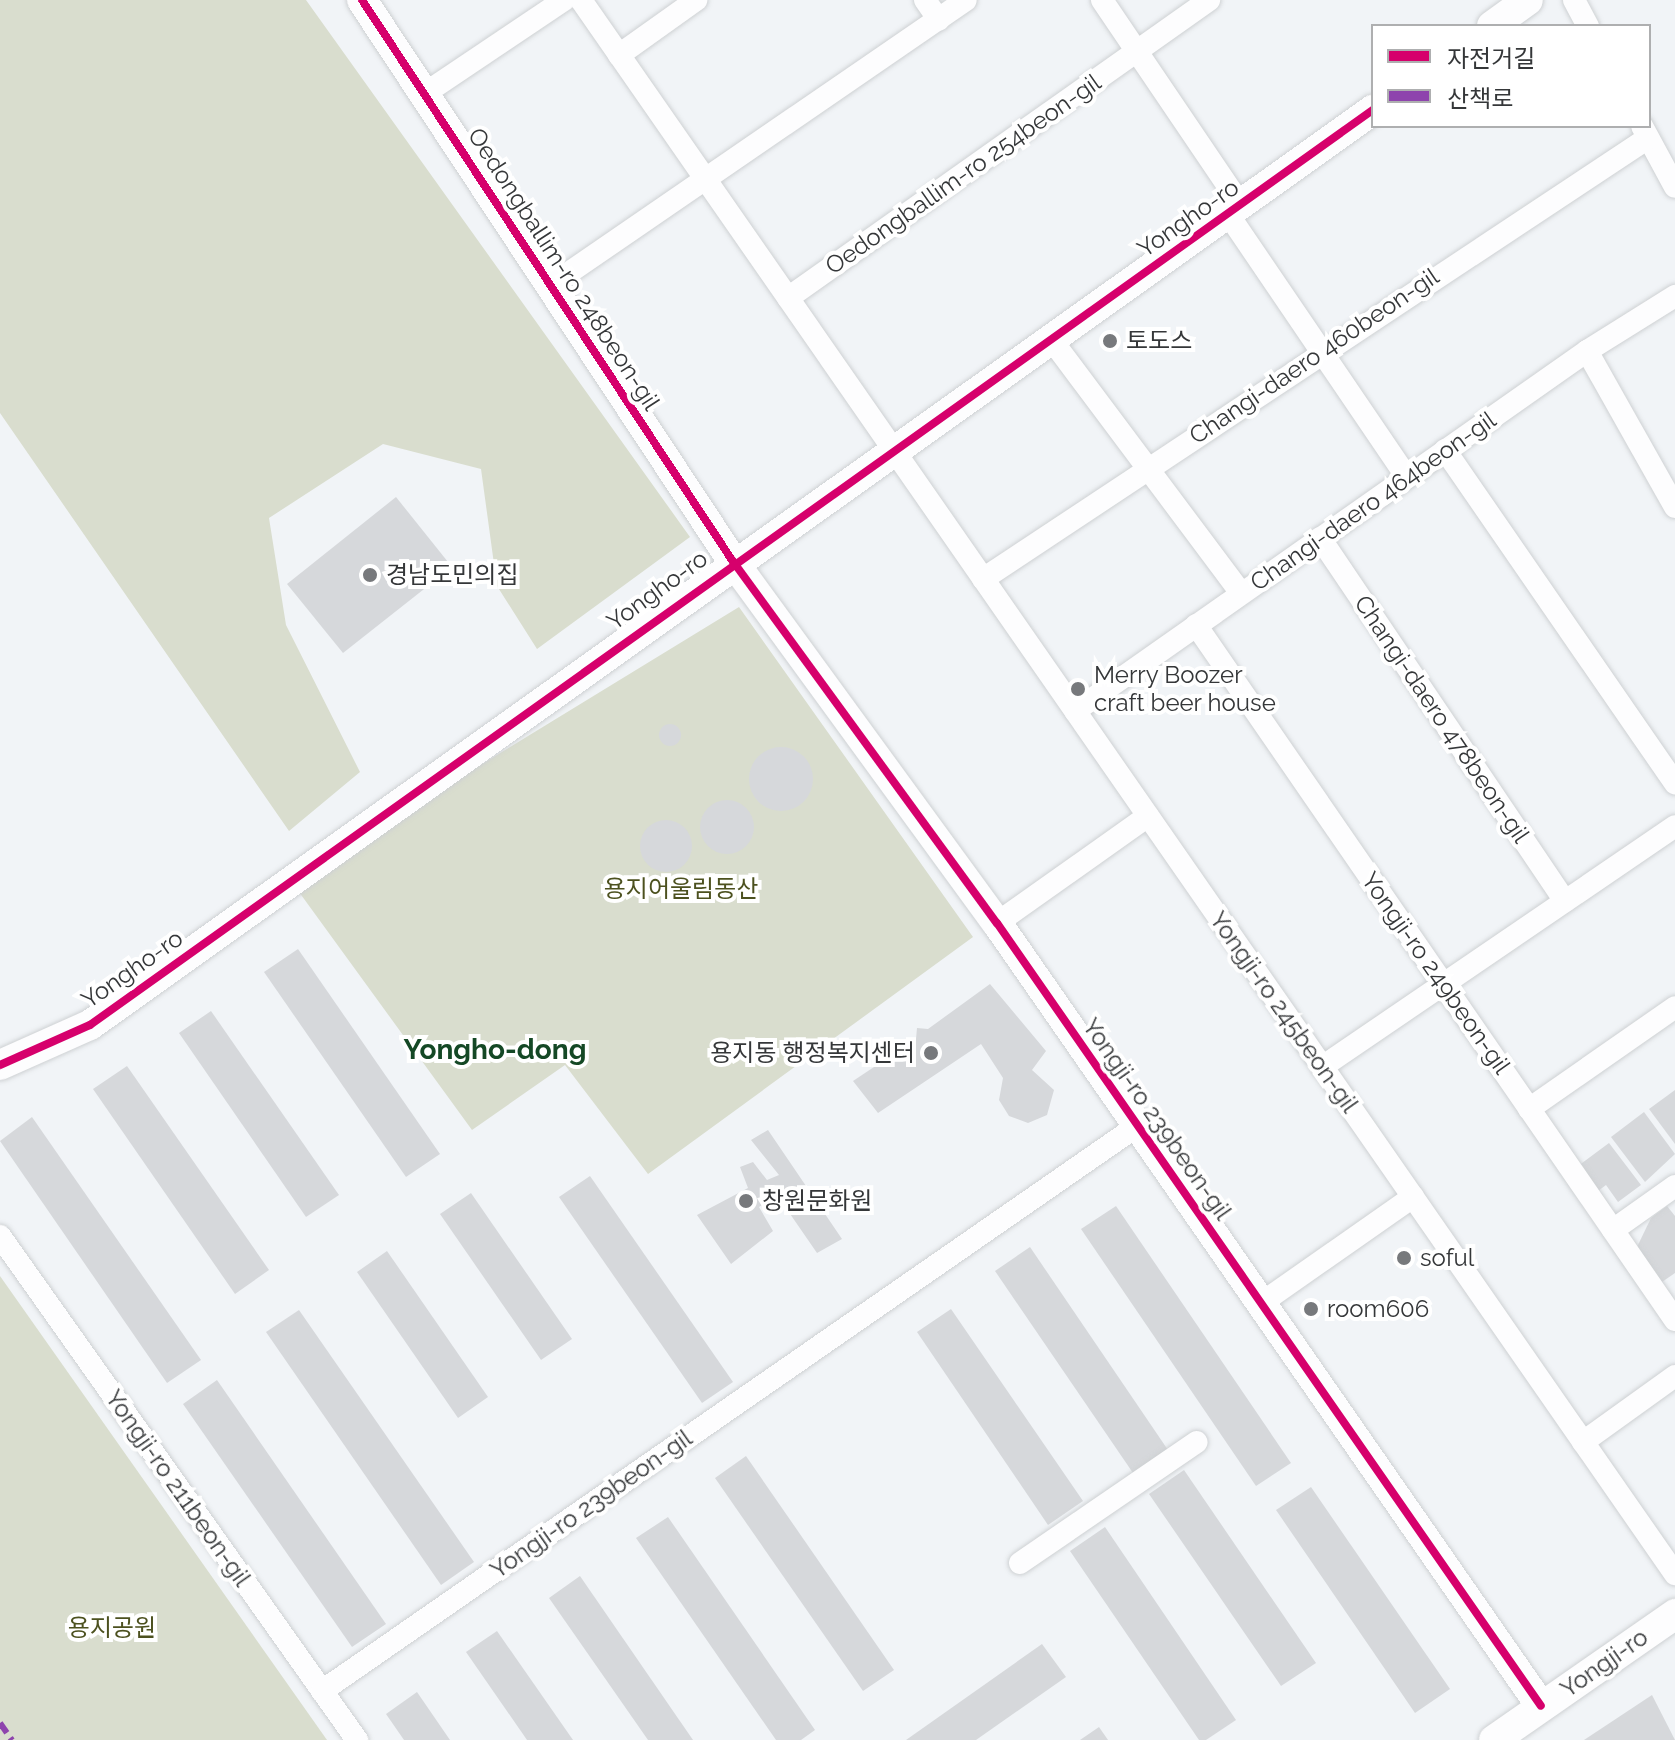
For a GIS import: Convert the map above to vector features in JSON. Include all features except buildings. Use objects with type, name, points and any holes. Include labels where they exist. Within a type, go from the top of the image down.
[{"type":"street","name":"Oedongballim-ro 248beon-gil","points":[[362,0],[732,560]]},
{"type":"street","points":[[424,94],[564,0]]},
{"type":"street","points":[[581,0],[894,451]]},
{"type":"street","points":[[619,55],[696,0]]},
{"type":"street","points":[[925,0],[939,20]]},
{"type":"street","points":[[551,285],[966,0]]},
{"type":"street","points":[[1102,0],[1137,51],[1321,349],[1407,477]]},
{"type":"street","name":"Oedongballim-ro 254beon-gil","points":[[788,298],[1209,0]]},
{"type":"street","points":[[1495,24],[1528,0]]},
{"type":"street","points":[[1574,0],[1587,24]]},
{"type":"street","name":"Yongho-ro","points":[[0,1065],[90,1025],[732,560],[894,451],[1371,111]]},
{"type":"street","points":[[1645,132],[1675,187]]},
{"type":"street","name":"Changi-daero 460beon-gil","points":[[983,579],[1645,132]]},
{"type":"street","name":"Changi-daero 464beon-gil","points":[[1075,711],[1587,351],[1675,296]]},
{"type":"street","points":[[1051,339],[1241,593]]},
{"type":"street","points":[[1587,351],[1675,507]]},
{"type":"street","points":[[1445,450],[1675,783]]},
{"type":"street","name":"Yongji-ro 245beon-gil","points":[[894,451],[1675,1574]]},
{"type":"street","name":"Changi-daero 478beon-gil","points":[[1320,538],[1565,901]]},
{"type":"street","name":"Yongji-ro 239beon-gil","points":[[732,560],[997,923],[1541,1706]]},
{"type":"street","name":"Yongji-ro 249beon-gil","points":[[1196,625],[1675,1320]]},
{"type":"street","points":[[997,923],[1148,816]]},
{"type":"street","points":[[1322,1067],[1675,826]]},
{"type":"street","points":[[1529,1109],[1675,1007]]},
{"type":"street","name":"Yongji-ro 239beon-gil","points":[[322,1691],[1137,1126]]},
{"type":"street","points":[[1613,1230],[1675,1186]]},
{"type":"street","points":[[1260,1304],[1413,1197]]},
{"type":"street","name":"Yongji-ro 211beon-gil","points":[[0,1236],[357,1740]]},
{"type":"street","points":[[1583,1442],[1675,1376]]},
{"type":"street","points":[[1020,1563],[1197,1442]]},
{"type":"street","name":"Yongji-ro","points":[[1494,1740],[1675,1614]]},
{"type":"green space","points":[[0,0],[306,0],[690,537],[537,649],[497,586],[481,469],[383,444],[269,518],[286,625],[360,772],[289,831],[0,413]]},
{"type":"green space","name":"용지어울림동산","points":[[739,607],[973,937],[648,1174],[565,1065],[472,1130],[291,881]]},
{"type":"green space","name":"용지공원","points":[[0,1276],[327,1740],[0,1740]]},
{"type":"marked path","points":[[0,1723],[12,1740]]},
{"type":"cycle path","points":[[362,0],[732,560],[997,923],[1541,1706]]},
{"type":"cycle path","points":[[0,1065],[90,1025],[1371,111]]},
{"type":"place","name":"토도스","points":[[1110,341]]},
{"type":"place","name":"경남도민의집","points":[[370,575]]},
{"type":"place","name":"Merry Boozer craft beer house","points":[[1078,689]]},
{"type":"place","name":"용지동 행정복지센터","points":[[931,1053]]},
{"type":"place","name":"창원문화원","points":[[746,1201]]},
{"type":"place","name":"soful","points":[[1404,1258]]},
{"type":"place","name":"room606","points":[[1311,1309]]},
{"type":"district","name":"Yongho-dong","points":[[495,1050]]}]
